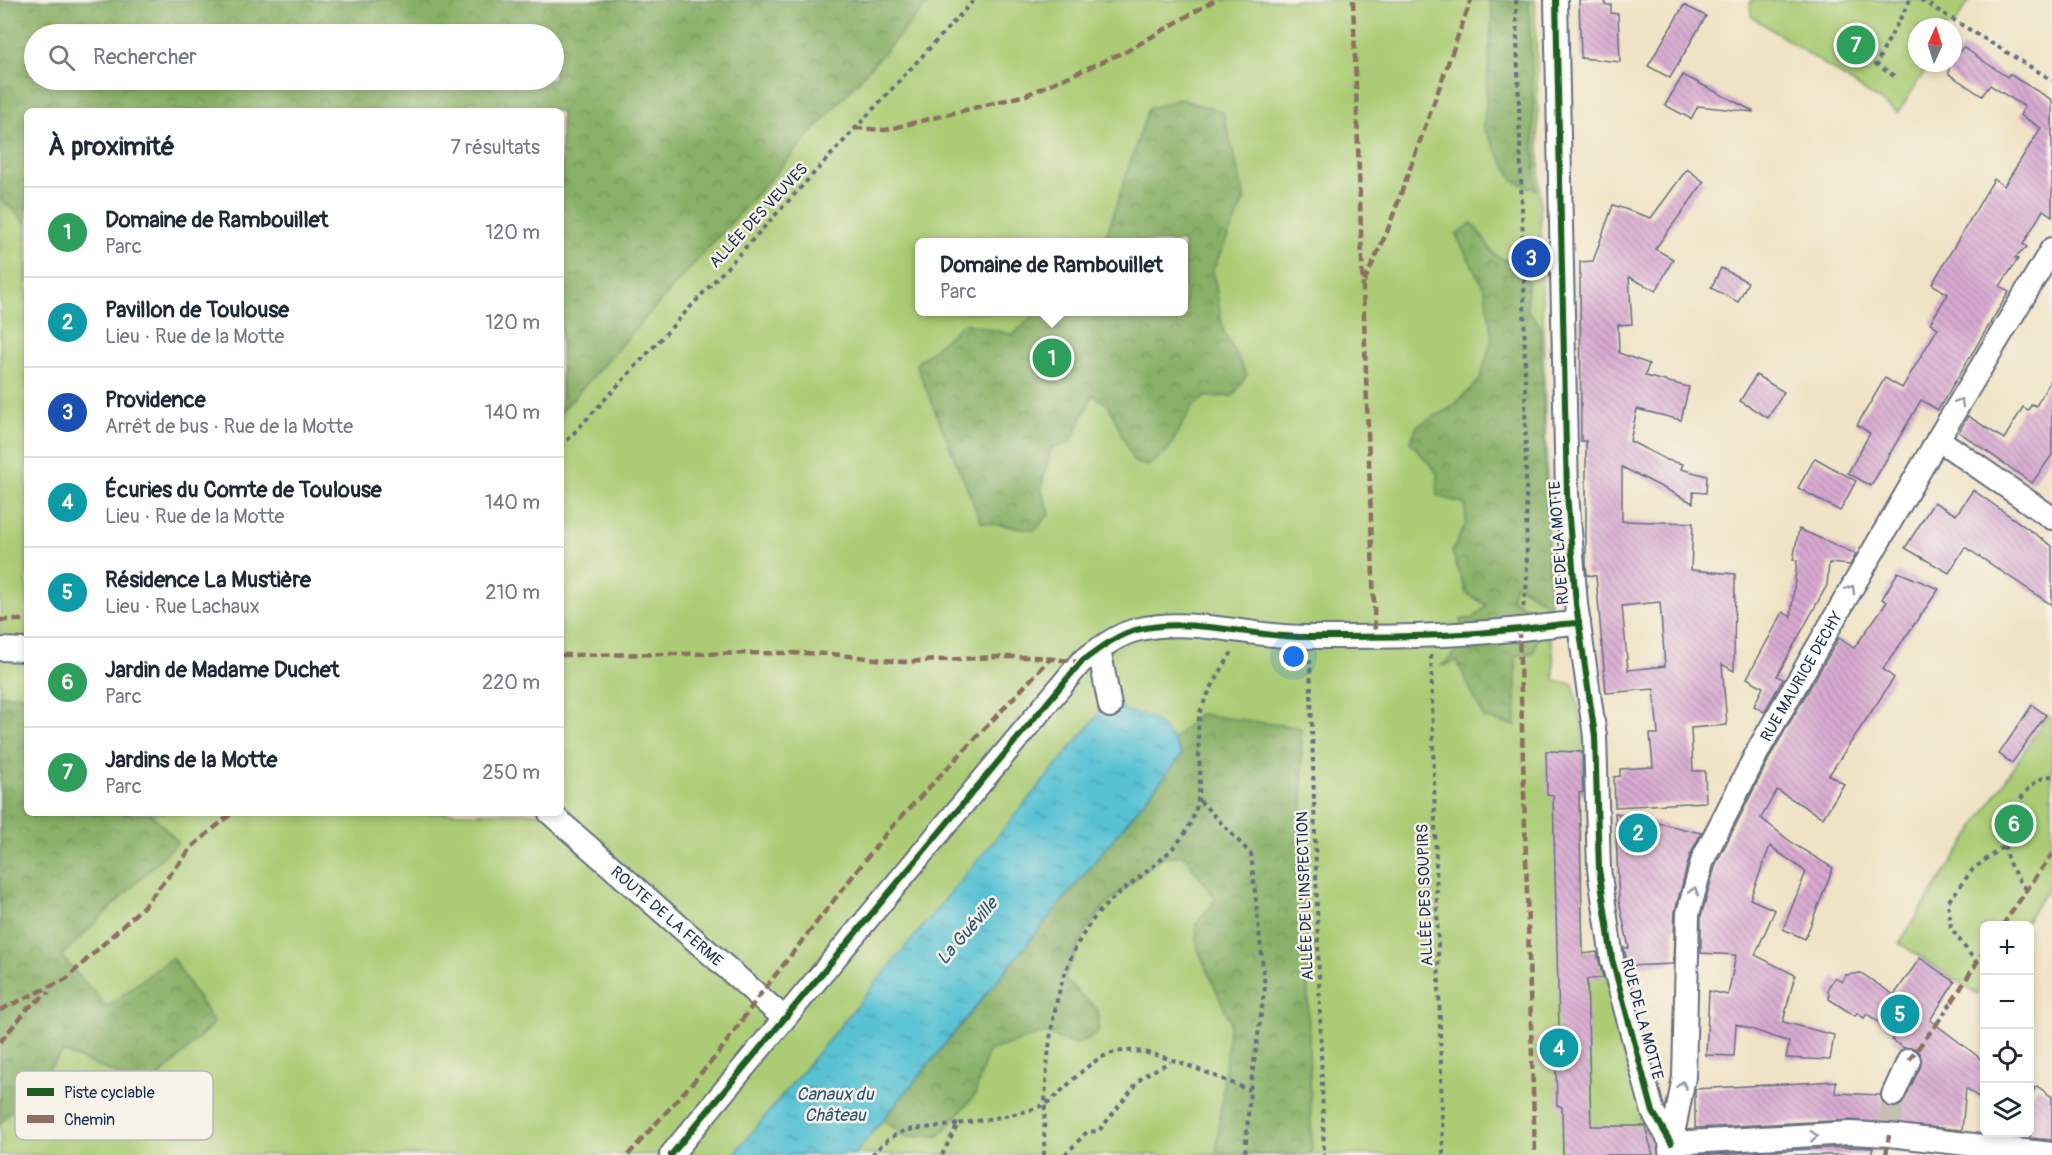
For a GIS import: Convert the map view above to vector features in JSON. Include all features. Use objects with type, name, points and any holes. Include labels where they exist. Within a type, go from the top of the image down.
[{"type":"street","name":"RUE DE LA MOTTE","points":[[1556,0],[1566,460],[1579,623],[1594,736],[1599,869],[1612,959],[1653,1112],[1670,1149]]},
{"type":"street","name":"RUE MAURICE DECHY","points":[[1670,1149],[1684,1077],[1688,915],[1703,858],[1761,745],[1938,439],[2052,249]]},
{"type":"street","points":[[1938,439],[2052,518]]},
{"type":"street","points":[[671,1155],[1081,662],[1099,649],[1135,630],[1160,627],[1201,626],[1242,632],[1309,637],[1431,634],[1579,623]]},
{"type":"street","points":[[0,649],[24,650]]},
{"type":"street","points":[[1099,649],[1110,706]]},
{"type":"street","name":"ROUTE DE LA FERME","points":[[553,816],[784,1018]]},
{"type":"street","points":[[1893,1095],[1909,1060]]},
{"type":"street","points":[[1670,1149],[1889,1130],[2052,1154]]},
{"type":"path","points":[[1515,0],[1524,282],[1527,583],[1520,629]]},
{"type":"path","points":[[1894,76],[1876,64],[1910,0]]},
{"type":"path","points":[[1922,0],[2052,80]]},
{"type":"path","points":[[1044,1155],[1050,1032],[1064,979],[1078,946],[1095,917],[1175,846],[1187,829],[1200,801],[1199,714],[1242,632]]},
{"type":"path","points":[[2026,889],[2010,868],[2004,846],[2009,821],[2030,784],[2039,778],[2052,777]]},
{"type":"path","points":[[1200,801],[1251,854],[1265,987],[1250,1090],[1245,1155]]},
{"type":"path","points":[[1977,964],[1951,928],[1948,902],[1973,869],[2004,846]]},
{"type":"path","points":[[1938,1022],[1952,1002]]},
{"type":"path","points":[[872,1155],[894,1134],[902,1131],[958,1125],[1046,1104],[1077,1074],[1113,1053],[1137,1051],[1250,1090]]},
{"type":"path","points":[[1065,1155],[1087,1132],[1099,1131],[1143,1076],[1171,1062]]},
{"type":"path","points":[[942,1155],[958,1125]]},
{"type":"green space","points":[[0,0],[1535,0],[1550,606],[1542,617],[1542,622],[1552,645],[1554,680],[1573,684],[1583,728],[1584,792],[1579,793],[1583,953],[1601,951],[1653,1155],[0,1155]]},
{"type":"green space","points":[[0,0],[931,0],[564,409],[564,108],[24,108],[24,220],[0,198]]},
{"type":"green space","points":[[1489,0],[1529,0],[1536,190],[1514,181],[1484,128],[1492,12]]},
{"type":"green space","points":[[1750,0],[1970,0],[1959,18],[1908,18],[1908,72],[1924,72],[1898,113],[1751,16]]},
{"type":"green space","points":[[1180,99],[1223,112],[1245,198],[1213,270],[1223,330],[1247,375],[1233,396],[1205,397],[1192,407],[1167,452],[1148,466],[1134,462],[1109,406],[1093,395],[1070,443],[1051,448],[1041,489],[1050,513],[1035,530],[981,522],[916,364],[964,323],[1013,335],[1033,316],[1188,316],[1188,238],[1105,238],[1148,109]]},
{"type":"green space","points":[[1472,223],[1495,255],[1517,266],[1528,282],[1527,310],[1540,325],[1550,606],[1516,584],[1511,598],[1537,616],[1538,635],[1534,652],[1516,656],[1516,726],[1484,718],[1457,661],[1441,666],[1463,646],[1461,619],[1473,619],[1486,605],[1466,593],[1452,552],[1466,523],[1465,504],[1437,496],[1438,474],[1410,441],[1418,425],[1452,407],[1480,380],[1492,338],[1485,290],[1456,235]]},
{"type":"green space","points":[[0,695],[24,695],[24,816],[153,816],[178,842],[61,956],[107,1007],[172,957],[214,1023],[165,1071],[110,1071],[63,1052],[46,1071],[15,1071],[15,1107],[0,1124]]},
{"type":"green space","points":[[1199,714],[1301,728],[1312,1155],[1216,1155],[1230,1021],[1198,949],[1196,924],[1216,899],[1184,855],[1161,857],[1106,905],[1085,932],[1064,979],[1098,1010],[1098,1033],[1075,1045],[1045,1033],[988,1051],[975,1095],[939,1136],[907,1137],[883,1120],[1182,755],[1173,740]]},
{"type":"green space","points":[[2047,716],[2052,719],[2052,883],[2026,921],[1980,921],[1980,989],[1977,994],[1899,943]]},
{"type":"water","name":"Canaux du Château","points":[[1120,704],[1125,711],[1146,716],[1160,725],[1182,755],[854,1155],[733,1155],[1099,714],[1099,708]]},
{"type":"building","points":[[1579,0],[1605,0],[1605,5],[1611,5],[1611,13],[1618,14],[1620,62],[1581,58]]},
{"type":"building","points":[[1684,5],[1706,16],[1670,78],[1648,66]]},
{"type":"building","points":[[1962,48],[2007,77],[2009,74],[2052,100],[2052,216],[2043,210],[2023,244],[2027,247],[2015,258],[2018,259],[2000,286],[2009,292],[1938,410],[1921,400],[1871,486],[1848,473],[1870,433],[1857,425],[1885,378],[1902,388],[1938,328],[1930,323],[1948,294],[1932,284],[1994,179],[2004,186],[2041,128],[2020,115],[2025,107],[1990,85],[1982,96],[1949,74],[1949,72],[1962,72]]},
{"type":"building","points":[[1683,75],[1753,112],[1698,106],[1691,119],[1665,105]]},
{"type":"building","points":[[1687,169],[1704,182],[1655,249],[1673,259],[1656,291],[1629,277],[1632,324],[1618,325],[1619,353],[1649,364],[1645,376],[1689,387],[1681,420],[1637,409],[1630,441],[1667,460],[1683,464],[1681,469],[1707,476],[1706,493],[1693,492],[1693,503],[1622,467],[1622,521],[1693,523],[1691,570],[1735,574],[1734,671],[1722,664],[1727,725],[1691,728],[1693,771],[1705,771],[1706,802],[1615,807],[1614,777],[1620,776],[1620,769],[1653,767],[1650,734],[1658,734],[1654,689],[1606,693],[1596,576],[1587,575],[1586,564],[1586,441],[1581,441],[1580,262],[1593,261],[1613,205],[1651,218]],"holes":[[[1660,602],[1665,666],[1628,670],[1622,606]]]},
{"type":"building","points":[[1721,268],[1748,282],[1738,302],[1711,288]]},
{"type":"building","points":[[1756,375],[1784,392],[1768,418],[1740,401]]},
{"type":"building","points":[[2052,378],[2052,455],[2032,483],[1959,432],[1968,416],[2004,439],[2023,407],[2028,410],[2032,404],[2036,406]]},
{"type":"building","points":[[1815,458],[1856,481],[1840,511],[1798,488]]},
{"type":"building","points":[[1973,490],[2052,546],[2052,605],[1965,547],[1949,573],[1905,548],[1934,502],[1956,515]]},
{"type":"building","points":[[1799,529],[1856,554],[1850,565],[1829,563],[1827,585],[1777,676],[1783,679],[1764,712],[1754,706],[1763,687],[1747,678],[1783,612],[1791,617],[1797,560],[1793,560]]},
{"type":"building","points":[[1898,572],[1939,589],[1883,669],[1894,678],[1829,775],[1844,784],[1823,818],[1777,790],[1761,818],[1795,845],[1833,868],[1805,939],[1783,929],[1806,872],[1770,846],[1750,899],[1775,910],[1755,955],[1795,975],[1783,1022],[1834,1035],[1830,1060],[1786,1058],[1789,1042],[1736,1024],[1734,1056],[1706,1055],[1709,991],[1728,995],[1736,955],[1701,953],[1701,916],[1716,864],[1773,751],[1839,638],[1854,648],[1887,602],[1882,599]]},
{"type":"building","points":[[2032,705],[2046,715],[2012,763],[1999,754]]},
{"type":"building","points":[[1546,751],[1582,752],[1583,792],[1579,793],[1583,954],[1597,952],[1603,978],[1587,979],[1591,1126],[1645,1126],[1653,1155],[1563,1155],[1562,1107],[1557,1105],[1556,1067],[1560,1066],[1553,795],[1547,794]]},
{"type":"building","points":[[1615,813],[1701,833],[1690,855],[1675,911],[1673,964],[1628,966],[1624,948],[1629,948],[1619,901]]},
{"type":"building","points":[[1920,958],[1955,982],[1930,1020],[1980,1058],[1980,1098],[1966,1088],[1962,1130],[1851,1120],[1695,1128],[1695,1089],[1836,1081],[1835,1093],[1880,1095],[1887,1107],[1901,1106],[1921,1066],[1920,1053],[1914,1048],[1904,1048],[1892,1040],[1896,1034],[1867,1014],[1864,1018],[1857,1013],[1855,1016],[1829,999],[1828,988],[1835,977],[1842,982],[1846,975],[1861,973],[1894,995]]},
{"type":"building","points":[[2037,1086],[2052,1097],[2052,1140],[2030,1138],[2034,1137],[2034,1090]]},
{"type":"building","points":[[1850,1147],[1873,1148],[1871,1155],[1698,1155]]},
{"type":"tunnel","points":[[1890,1126],[1893,1095]]},
{"type":"marked path","points":[[854,128],[885,130],[1026,95],[1129,50],[1215,0]]},
{"type":"marked path","points":[[1353,0],[1375,635]]},
{"type":"marked path","points":[[1364,282],[1387,232],[1471,0]]},
{"type":"marked path","points":[[0,620],[24,620]]},
{"type":"marked path","points":[[1519,629],[1535,1155]]},
{"type":"marked path","points":[[564,655],[788,653],[832,654],[903,662],[997,657],[1036,657],[1081,662]]},
{"type":"marked path","points":[[628,1155],[718,1054],[759,996],[888,831],[1051,658]]},
{"type":"marked path","points":[[0,1010],[66,979],[144,906],[194,845],[228,816]]},
{"type":"marked path","points":[[2005,921],[2052,854]]},
{"type":"marked path","points":[[1952,1002],[1980,957]]},
{"type":"marked path","points":[[0,1042],[28,1008],[49,992]]},
{"type":"marked path","points":[[1909,1060],[1938,1022]]},
{"type":"marked path","points":[[1886,1155],[1889,1135]]},
{"type":"cycle path","points":[[1556,0],[1567,494],[1576,604],[1595,736],[1599,869],[1612,959],[1653,1112],[1671,1143]]},
{"type":"cycle path","points":[[671,1155],[1081,662],[1114,639],[1136,630],[1179,625],[1288,636],[1361,637],[1468,634],[1579,623]]},
{"type":"place","name":"Jardins de la Motte","points":[[1856,45]]},
{"type":"place","name":"Providence","points":[[1531,258]]},
{"type":"place","name":"Domaine de Rambouillet","points":[[1052,358]]},
{"type":"place","name":"Jardin de Madame Duchet","points":[[2014,824]]},
{"type":"place","name":"Pavillon de Toulouse","points":[[1638,833]]},
{"type":"place","name":"Résidence La Mustière","points":[[1900,1014]]},
{"type":"place","name":"Écuries du Comte de Toulouse","points":[[1559,1048]]},
{"type":"water label","name":"La Guéville","points":[[967,931]]}]
